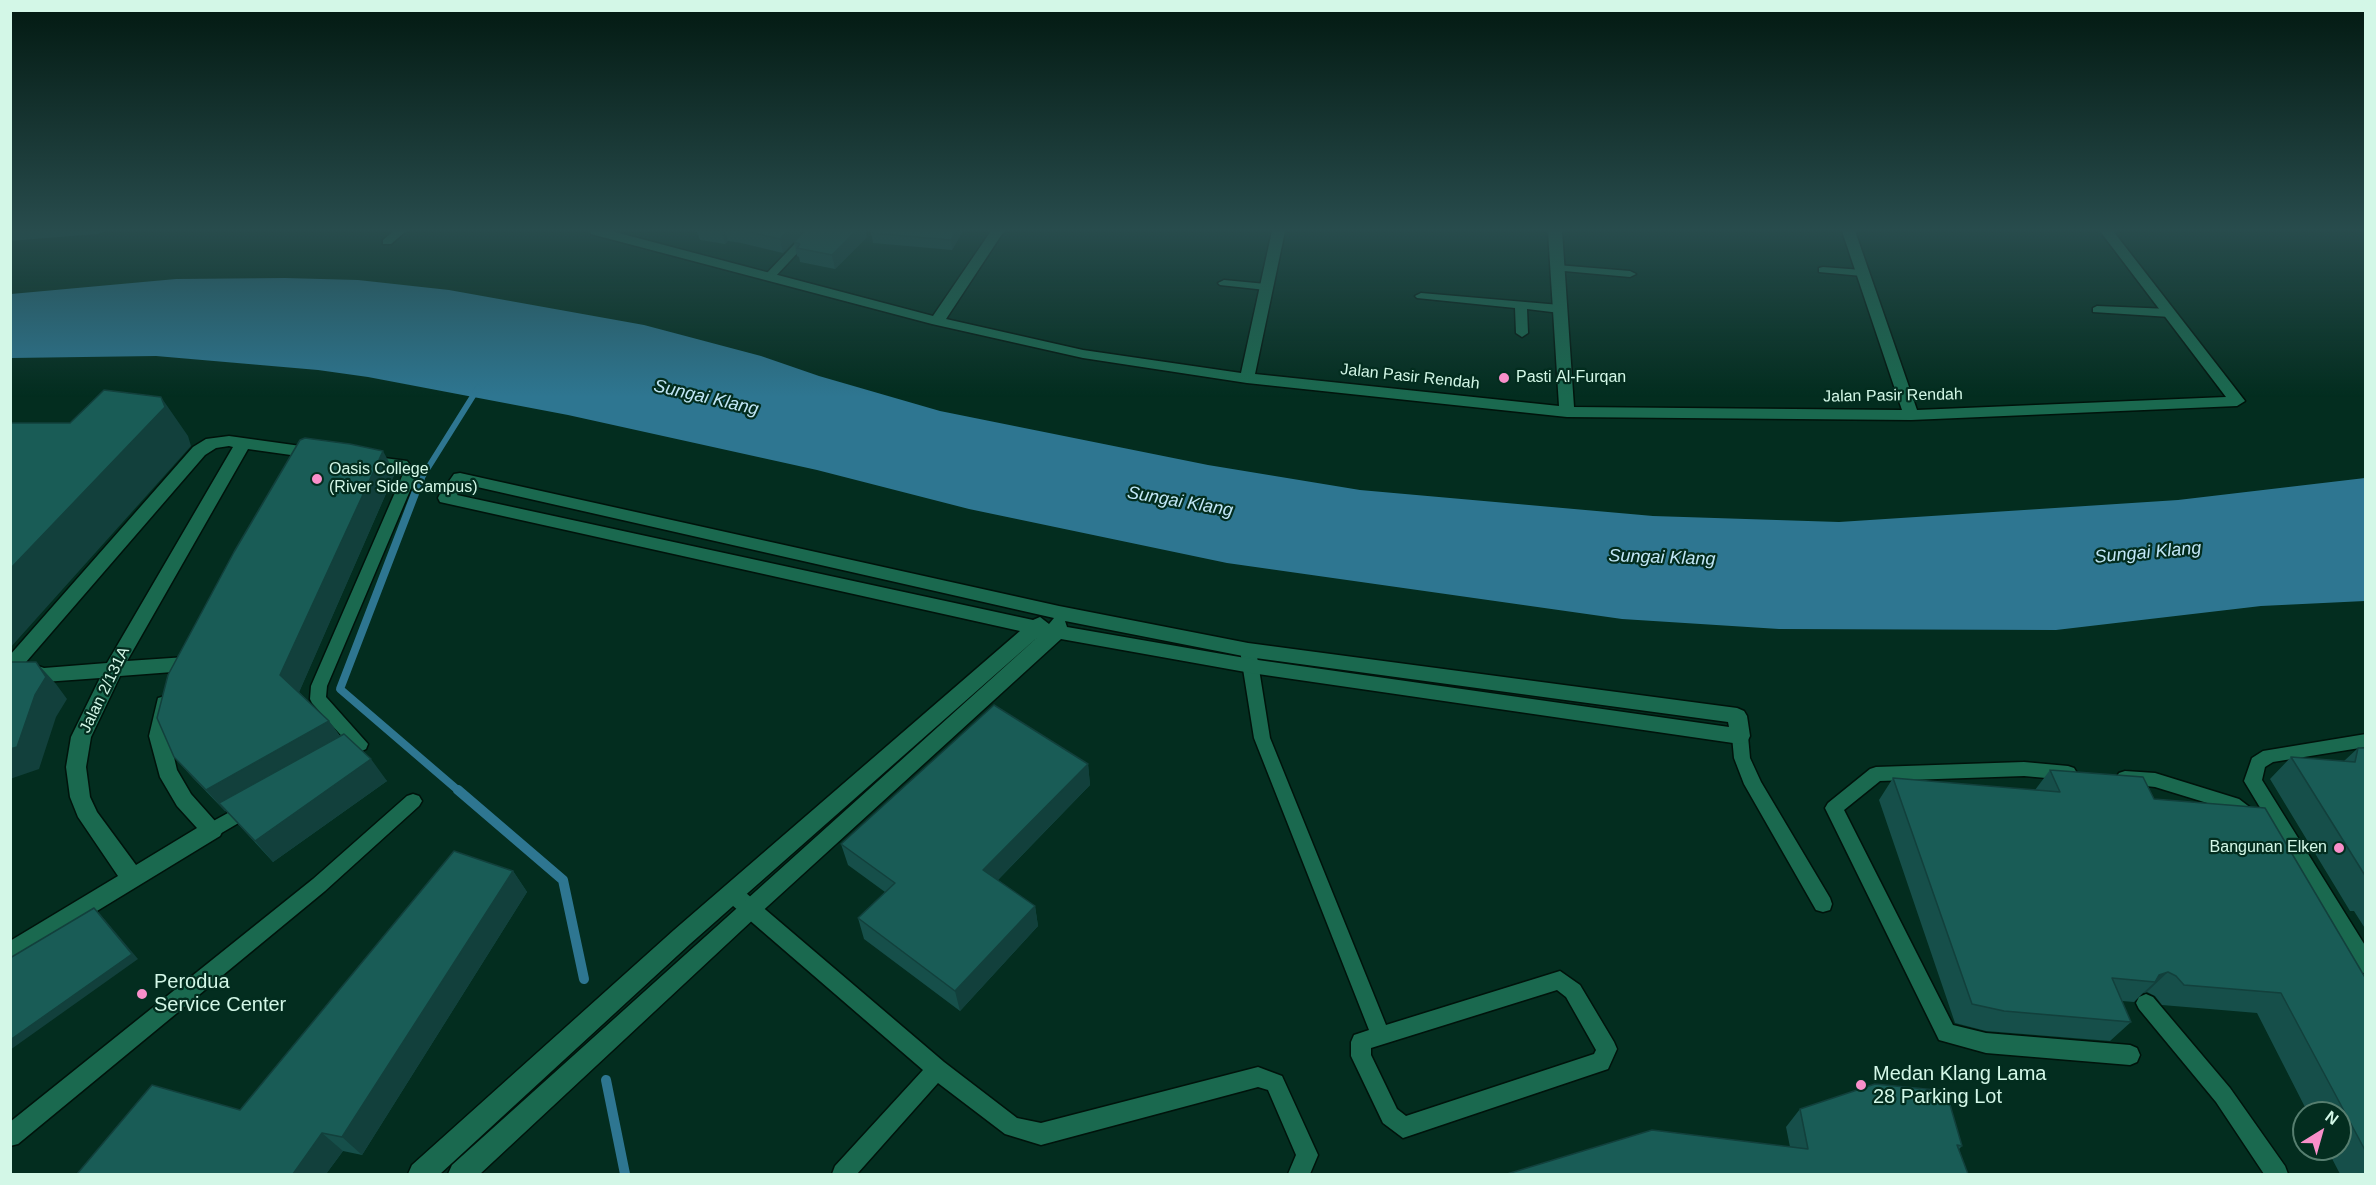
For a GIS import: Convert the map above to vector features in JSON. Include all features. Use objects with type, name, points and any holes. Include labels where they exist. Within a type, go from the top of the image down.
[{"type":"street","name":"Jalan Pasir Rendah","points":[[808,286],[937,321],[1083,354],[1247,378],[1567,412],[1911,415],[2237,401],[2170,313]]},
{"type":"street","points":[[937,321],[961,286]]},
{"type":"street","points":[[1558,286],[1567,412]]},
{"type":"street","points":[[1867,286],[1911,415]]},
{"type":"street","points":[[2149,286],[2170,313]]},
{"type":"street","points":[[1247,378],[1266,287]]},
{"type":"street","points":[[186,663],[44,675],[13,665],[199,451],[212,443],[229,441],[314,452],[297,472]]},
{"type":"street","name":"Jalan 2/131A","points":[[133,879],[89,818],[80,796],[76,766],[81,737],[114,668],[243,443]]},
{"type":"street","points":[[1058,623],[1034,627],[446,498],[460,478],[1058,623],[1249,658],[1737,716],[1740,736]]},
{"type":"street","points":[[421,1174],[741,901],[1058,623]]},
{"type":"street","points":[[461,1174],[741,901],[1034,627]]},
{"type":"street","points":[[10,954],[212,830],[184,800],[167,771],[159,736],[165,699],[198,643]]},
{"type":"lane","points":[[1259,286],[1266,287]]},
{"type":"lane","points":[[1421,296],[1560,309]]},
{"type":"lane","points":[[1521,306],[1522,333]]},
{"type":"lane","points":[[2097,310],[2170,313]]},
{"type":"lane","points":[[321,767],[360,744],[318,699],[319,686],[410,474],[402,464],[355,458]]},
{"type":"lane","points":[[1249,658],[1262,738],[1381,1036]]},
{"type":"lane","points":[[1740,736],[1742,758],[1753,784],[1823,904]]},
{"type":"lane","points":[[2366,740],[2269,756],[2258,763],[2253,781],[2366,965]]},
{"type":"lane","points":[[2084,774],[2024,770],[1876,774],[1834,808],[1946,1033],[1986,1043],[2130,1055]]},
{"type":"lane","points":[[2107,776],[2155,780],[2233,804],[2262,825],[2291,877]]},
{"type":"lane","points":[[212,830],[261,801]]},
{"type":"lane","points":[[10,1136],[319,885],[413,801]]},
{"type":"lane","points":[[741,901],[937,1069],[1012,1127],[1041,1134],[1258,1077],[1275,1083],[1307,1155],[1299,1174]]},
{"type":"lane","points":[[1560,980],[1573,991],[1607,1049],[1601,1062],[1403,1126],[1390,1116],[1361,1056],[1361,1042],[1381,1036],[1560,980]]},
{"type":"lane","points":[[2146,1003],[2223,1095],[2277,1174]]},
{"type":"lane","points":[[843,1174],[937,1069]]},
{"type":"water","name":"Sungai Klang","points":[[96,286],[415,286],[449,290],[644,325],[761,356],[819,376],[940,411],[1208,465],[1360,490],[1653,516],[1839,522],[2178,500],[2365,478],[2365,601],[2261,606],[2056,630],[1779,629],[1622,619],[1227,563],[969,509],[817,470],[568,415],[368,377],[318,370],[156,356],[11,358],[11,294]]},
{"type":"building","points":[[104,390],[161,397],[165,407],[10,569],[10,423],[70,423]]},
{"type":"building","points":[[305,438],[383,451],[280,675],[329,721],[206,790],[174,757],[157,718],[168,675],[234,552],[300,440]]},
{"type":"building","points":[[10,662],[36,662],[46,677],[35,695],[17,747],[10,749]]},
{"type":"building","points":[[994,705],[1088,764],[983,870],[1035,906],[955,991],[858,918],[895,883],[841,844]]},
{"type":"building","points":[[344,734],[371,759],[255,841],[219,803]]},
{"type":"building","points":[[2358,748],[2366,748],[2366,877],[2291,757],[2355,762]]},
{"type":"building","points":[[2050,770],[2143,777],[2154,799],[2265,808],[2366,979],[2366,1152],[2352,1126],[2352,1101],[2339,1101],[2281,993],[2184,985],[2176,976],[2168,972],[2159,975],[2155,982],[2112,978],[2131,1022],[2004,1011],[1972,1004],[1893,778],[2060,792]]},
{"type":"building","points":[[454,851],[513,871],[342,1137],[322,1133],[293,1174],[77,1174],[152,1085],[240,1110]]},
{"type":"building","points":[[94,908],[132,954],[10,1040],[10,958]]},
{"type":"building","points":[[1875,1084],[1946,1091],[1962,1146],[1957,1145],[1968,1174],[1507,1174],[1652,1130],[1808,1149],[1800,1109]]},
{"type":"waterway","points":[[421,479],[478,388]]},
{"type":"waterway","points":[[421,478],[340,689],[460,792]]},
{"type":"waterway","points":[[458,790],[563,880],[584,979]]},
{"type":"waterway","points":[[606,1080],[625,1174]]},
{"type":"place","name":"Pasti Al-Furqan","points":[[1504,378]]},
{"type":"place","name":"Oasis College (River Side Campus)","points":[[317,479]]},
{"type":"place","name":"Bangunan Elken","points":[[2339,848]]},
{"type":"place","name":"Perodua Service Center","points":[[142,994]]},
{"type":"place","name":"Medan Klang Lama 28 Parking Lot","points":[[1861,1085]]}]
